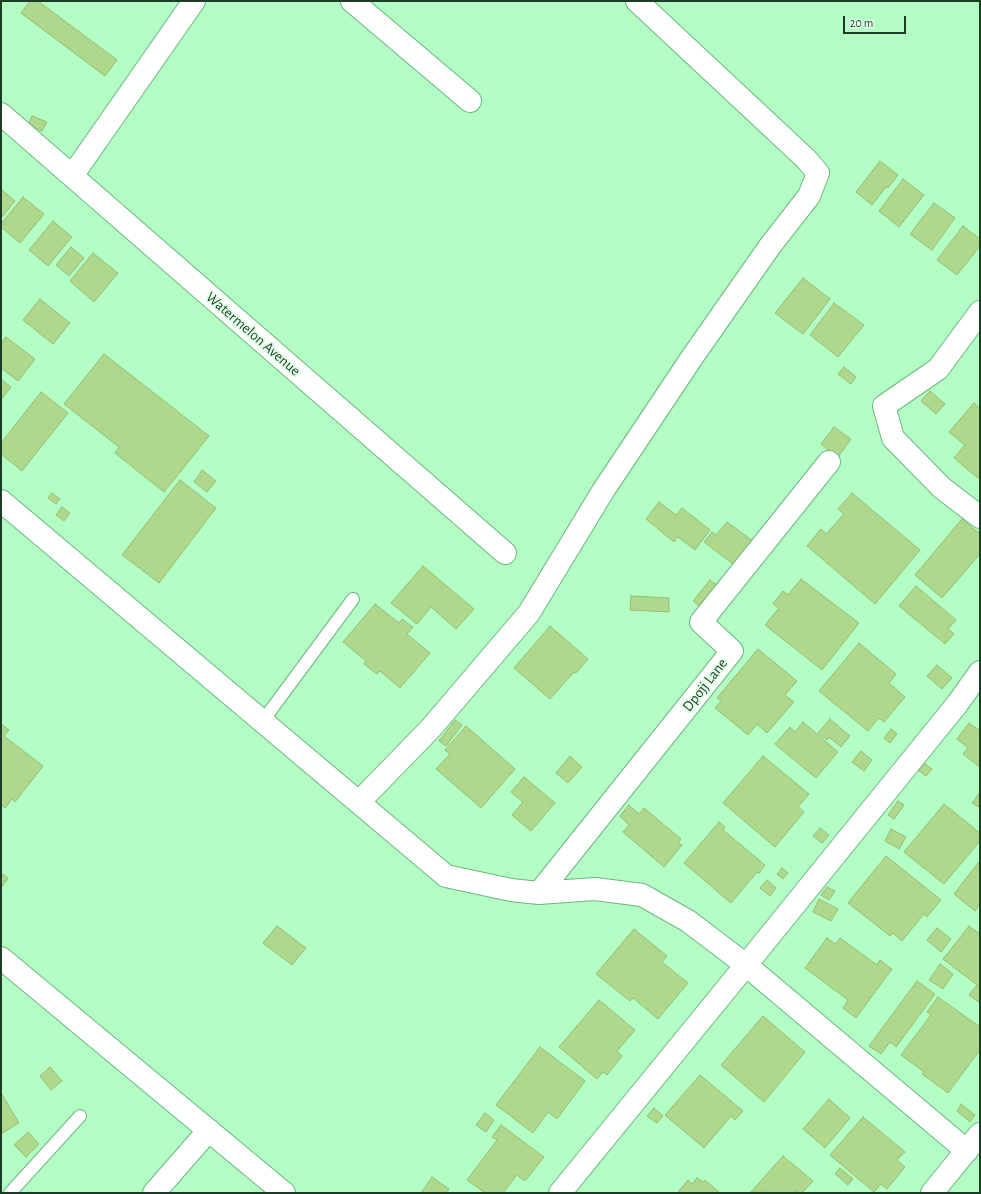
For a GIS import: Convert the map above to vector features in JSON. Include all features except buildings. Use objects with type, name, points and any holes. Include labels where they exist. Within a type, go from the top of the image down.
[{"type":"street","points":[[72,176],[194,1]]},
{"type":"street","points":[[352,1],[470,101]]},
{"type":"street","points":[[358,802],[431,728],[529,613],[608,484],[693,356],[770,246],[809,196],[816,179],[818,173],[806,159],[636,1]]},
{"type":"street","name":"Watermelon Avenue","points":[[1,114],[505,553]]},
{"type":"street","points":[[980,312],[938,369],[884,406],[893,438],[942,488],[980,517]]},
{"type":"street","name":"Dpojj Lane","points":[[539,893],[732,651],[701,622],[829,462]]},
{"type":"street","points":[[1,501],[446,876],[511,890],[539,893],[595,889],[642,895],[688,921],[973,1142],[932,1193]]},
{"type":"street","points":[[560,1193],[958,703],[980,672]]},
{"type":"street","points":[[1,958],[284,1193]]},
{"type":"street","points":[[154,1193],[209,1130]]},
{"type":"lane","points":[[262,722],[353,599]]},
{"type":"lane","points":[[10,1193],[80,1116]]}]
